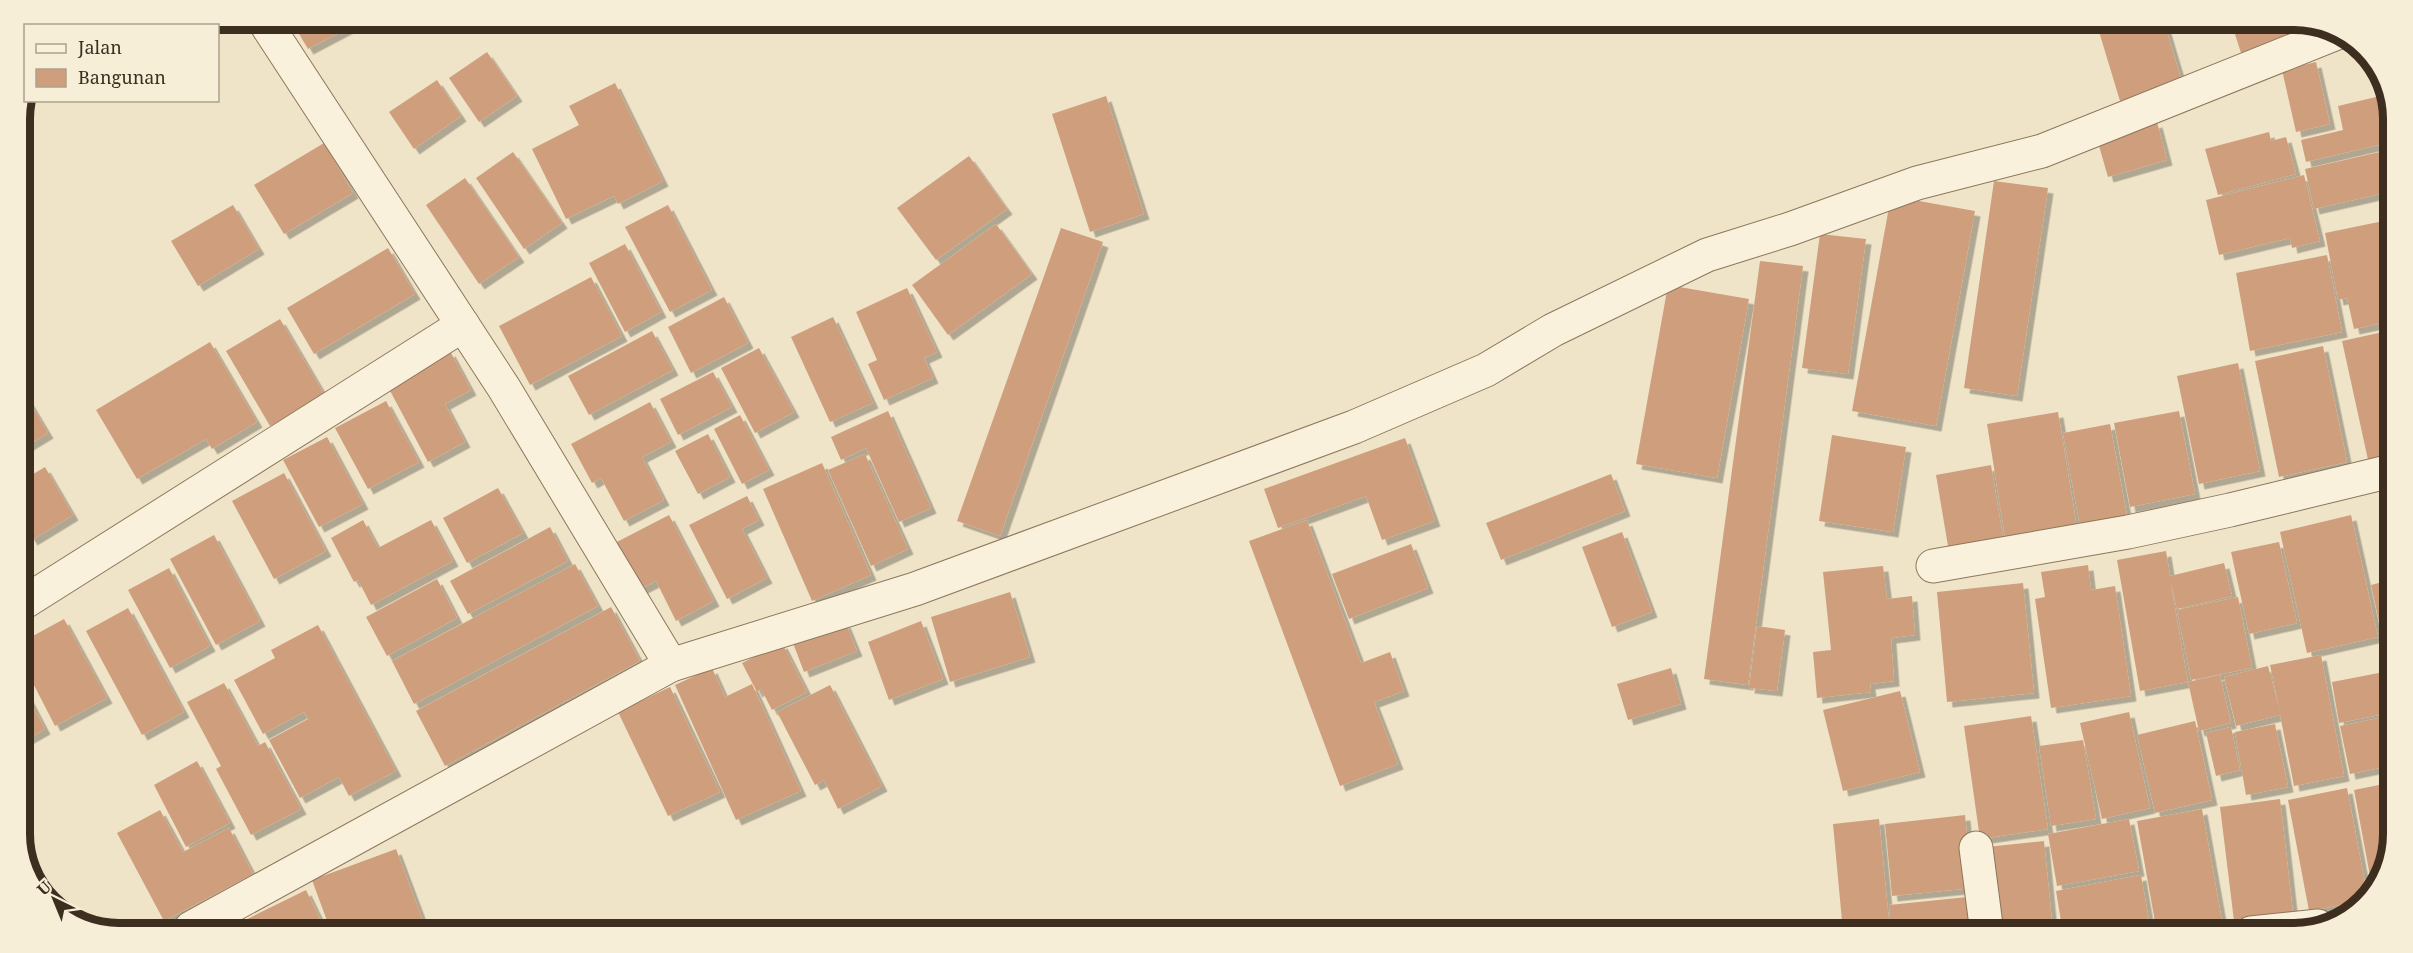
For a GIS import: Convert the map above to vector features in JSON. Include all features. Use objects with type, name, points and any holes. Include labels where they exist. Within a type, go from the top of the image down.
[{"type":"street","points":[[270,30],[504,388],[671,665]]},
{"type":"street","points":[[200,923],[671,665],[915,590],[1354,427],[1486,370],[1553,330],[1707,255],[1790,229],[1917,183],[2042,151],[2327,37]]},
{"type":"street","points":[[30,599],[463,325]]},
{"type":"street","points":[[1933,566],[2128,532],[2383,473]]},
{"type":"street","points":[[1976,848],[1986,923]]},
{"type":"building","points":[[297,30],[344,30],[308,49]]},
{"type":"building","points":[[2099,30],[2166,30],[2182,82],[2120,101]]},
{"type":"building","points":[[2234,30],[2307,32],[2308,35],[2242,56]]},
{"type":"building","points":[[487,52],[517,96],[479,122],[449,78]]},
{"type":"building","points":[[2316,62],[2330,124],[2296,132],[2282,70]]},
{"type":"building","points":[[437,80],[461,116],[414,149],[389,112]]},
{"type":"building","points":[[615,83],[663,181],[618,204],[614,196],[566,219],[532,149],[579,125],[569,106]]},
{"type":"building","points":[[1106,96],[1144,214],[1090,232],[1052,114]]},
{"type":"building","points":[[2380,96],[2383,113],[2383,144],[2306,162],[2301,140],[2343,130],[2338,106]]},
{"type":"building","points":[[2157,122],[2167,160],[2108,177],[2097,139]]},
{"type":"building","points":[[2269,132],[2271,141],[2286,137],[2296,174],[2218,195],[2205,149]]},
{"type":"building","points":[[324,143],[353,193],[284,234],[254,185]]},
{"type":"building","points":[[2383,151],[2383,193],[2314,209],[2305,169]]},
{"type":"building","points":[[513,152],[562,223],[524,249],[476,178]]},
{"type":"building","points":[[969,156],[1007,209],[936,260],[897,208]]},
{"type":"building","points":[[2304,175],[2320,241],[2292,248],[2290,238],[2219,255],[2206,200]]},
{"type":"building","points":[[465,178],[519,257],[479,284],[426,205]]},
{"type":"building","points":[[1994,181],[2048,188],[2017,396],[1964,388]]},
{"type":"building","points":[[1891,196],[1975,211],[1936,426],[1852,411]]},
{"type":"building","points":[[233,205],[259,249],[198,286],[171,241]]},
{"type":"building","points":[[668,205],[712,290],[670,312],[625,227]]},
{"type":"building","points":[[2383,221],[2383,323],[2354,329],[2347,298],[2338,300],[2325,233]]},
{"type":"building","points":[[996,224],[1032,274],[948,335],[912,285]]},
{"type":"building","points":[[1061,228],[1103,242],[1000,536],[957,521]]},
{"type":"building","points":[[1820,234],[1866,239],[1848,374],[1802,368]]},
{"type":"building","points":[[625,244],[661,312],[625,332],[589,263]]},
{"type":"building","points":[[388,248],[415,294],[314,354],[287,308]]},
{"type":"building","points":[[2327,255],[2342,332],[2250,351],[2236,273]]},
{"type":"building","points":[[1760,261],[1803,266],[1748,685],[1704,679]]},
{"type":"building","points":[[591,277],[622,336],[530,385],[499,326]]},
{"type":"building","points":[[1668,285],[1749,299],[1717,478],[1636,464]]},
{"type":"building","points":[[907,288],[937,352],[924,358],[933,378],[884,400],[868,364],[877,360],[856,312]]},
{"type":"building","points":[[724,297],[748,343],[691,373],[668,327]]},
{"type":"building","points":[[833,317],[873,403],[830,422],[791,337]]},
{"type":"building","points":[[280,319],[324,394],[270,426],[226,351]]},
{"type":"building","points":[[652,331],[673,370],[589,415],[568,376]]},
{"type":"building","points":[[2383,332],[2383,466],[2370,469],[2342,341]]},
{"type":"building","points":[[210,342],[257,422],[212,449],[206,439],[137,479],[96,410]]},
{"type":"building","points":[[2323,346],[2347,462],[2279,477],[2255,361]]},
{"type":"building","points":[[759,348],[794,412],[755,433],[721,368]]},
{"type":"building","points":[[450,351],[471,390],[445,404],[465,442],[428,462],[387,385]]},
{"type":"building","points":[[2238,363],[2260,471],[2199,484],[2177,376]]},
{"type":"building","points":[[713,372],[732,407],[678,435],[660,399]]},
{"type":"building","points":[[386,401],[419,462],[368,489],[335,428]]},
{"type":"building","points":[[650,402],[671,442],[642,457],[664,500],[624,521],[601,478],[592,483],[571,444]]},
{"type":"building","points":[[30,403],[48,433],[30,444]]},
{"type":"building","points":[[888,411],[931,508],[899,522],[866,448],[841,460],[831,437]]},
{"type":"building","points":[[2179,411],[2195,494],[2130,507],[2114,423]]},
{"type":"building","points":[[2058,412],[2078,534],[2005,537],[1987,424]]},
{"type":"building","points":[[740,415],[769,470],[742,484],[714,429]]},
{"type":"building","points":[[2110,424],[2127,516],[2082,537],[2063,433]]},
{"type":"building","points":[[708,434],[730,477],[698,494],[675,451]]},
{"type":"building","points":[[1832,435],[1906,447],[1893,532],[1819,521]]},
{"type":"building","points":[[327,437],[363,504],[319,527],[283,460]]},
{"type":"building","points":[[1405,438],[1435,521],[1382,540],[1366,496],[1278,528],[1264,489]]},
{"type":"building","points":[[865,454],[908,549],[871,566],[828,470]]},
{"type":"building","points":[[822,463],[871,575],[812,601],[763,489]]},
{"type":"building","points":[[1991,465],[2004,543],[1949,552],[1936,475]]},
{"type":"building","points":[[45,467],[73,515],[32,540],[30,536],[30,476]]},
{"type":"building","points":[[284,473],[326,551],[274,579],[232,501]]},
{"type":"building","points":[[1611,474],[1625,511],[1501,560],[1486,523]]},
{"type":"building","points":[[498,488],[523,533],[467,563],[443,518]]},
{"type":"building","points":[[747,496],[759,520],[742,529],[767,578],[727,599],[689,525]]},
{"type":"building","points":[[669,515],[714,601],[676,621],[656,581],[635,592],[611,545]]},
{"type":"building","points":[[2351,515],[2378,637],[2307,653],[2280,532]]},
{"type":"building","points":[[363,520],[378,548],[431,520],[453,561],[371,605],[358,580],[354,582],[331,538]]},
{"type":"building","points":[[1307,520],[1361,663],[1390,652],[1404,691],[1374,702],[1398,764],[1340,786],[1249,541]]},
{"type":"building","points":[[550,527],[568,561],[468,614],[450,581]]},
{"type":"building","points":[[1622,532],[1652,612],[1612,627],[1582,547]]},
{"type":"building","points":[[214,535],[260,621],[216,645],[170,559]]},
{"type":"building","points":[[2279,542],[2297,623],[2249,634],[2231,552]]},
{"type":"building","points":[[1411,544],[1428,588],[1349,619],[1332,574]]},
{"type":"building","points":[[2166,551],[2170,576],[2224,563],[2232,596],[2177,609],[2170,580],[2188,682],[2140,691],[2117,560]]},
{"type":"building","points":[[575,564],[598,606],[414,704],[392,661]]},
{"type":"building","points":[[2088,565],[2091,590],[2115,586],[2131,696],[2051,708],[2035,599],[2045,597],[2041,572]]},
{"type":"building","points":[[1883,566],[1887,599],[1912,596],[1915,635],[1891,638],[1894,681],[1870,684],[1871,692],[1817,698],[1813,652],[1831,650],[1823,572]]},
{"type":"building","points":[[169,568],[210,646],[170,668],[128,590]]},
{"type":"building","points":[[437,579],[457,618],[387,656],[366,617]]},
{"type":"building","points":[[2383,582],[2383,640],[2371,585]]},
{"type":"building","points":[[2023,583],[2034,693],[1947,702],[1937,592]]},
{"type":"building","points":[[1010,592],[1030,657],[950,682],[931,617]]},
{"type":"building","points":[[2238,597],[2252,668],[2191,680],[2177,610]]},
{"type":"building","points":[[611,607],[640,661],[445,766],[416,711]]},
{"type":"building","points":[[128,608],[184,712],[142,735],[86,631]]},
{"type":"building","points":[[64,619],[107,698],[55,726],[30,677],[30,638]]},
{"type":"building","points":[[921,621],[943,679],[889,700],[868,642]]},
{"type":"building","points":[[845,622],[857,651],[804,672],[793,643]]},
{"type":"building","points":[[318,625],[396,771],[349,796],[339,777],[300,798],[269,740],[308,719],[304,712],[263,734],[234,680],[275,658],[271,650]]},
{"type":"building","points":[[1757,626],[1785,630],[1777,691],[1749,688]]},
{"type":"building","points":[[782,643],[807,692],[772,710],[761,689],[757,692],[742,663]]},
{"type":"building","points":[[2321,655],[2344,776],[2294,786],[2280,715],[2236,726],[2224,677],[2268,666],[2280,712],[2270,665]]},
{"type":"building","points":[[712,668],[725,697],[752,684],[801,791],[736,820],[675,685]]},
{"type":"building","points":[[1671,668],[1681,704],[1628,720],[1617,684]]},
{"type":"building","points":[[2383,672],[2383,714],[2339,723],[2332,682]]},
{"type":"building","points":[[2220,675],[2231,723],[2199,731],[2188,682]]},
{"type":"building","points":[[224,683],[258,746],[265,742],[301,809],[251,835],[216,769],[221,766],[187,702]]},
{"type":"building","points":[[830,685],[882,786],[838,809],[824,780],[815,785],[777,712]]},
{"type":"building","points":[[670,687],[720,792],[668,816],[618,712]]},
{"type":"building","points":[[1900,691],[1920,772],[1843,791],[1823,710]]},
{"type":"building","points":[[30,700],[45,729],[30,737]]},
{"type":"building","points":[[2129,712],[2150,808],[2102,819],[2080,723]]},
{"type":"building","points":[[2031,716],[2048,829],[1980,839],[1964,726]]},
{"type":"building","points":[[2383,717],[2383,767],[2350,774],[2340,726]]},
{"type":"building","points":[[2195,721],[2212,800],[2155,813],[2137,735]]},
{"type":"building","points":[[2275,724],[2288,787],[2246,795],[2235,732]]},
{"type":"building","points":[[2231,727],[2240,770],[2216,776],[2206,733]]},
{"type":"building","points":[[2083,740],[2096,819],[2051,826],[2039,746]]},
{"type":"building","points":[[197,761],[230,823],[186,847],[154,785]]},
{"type":"building","points":[[2383,784],[2381,851],[2370,879],[2354,790]]},
{"type":"building","points":[[2347,788],[2366,887],[2350,903],[2309,911],[2288,800]]},
{"type":"building","points":[[2280,799],[2293,914],[2234,921],[2220,807]]},
{"type":"building","points":[[2202,809],[2222,923],[2155,923],[2137,821]]},
{"type":"building","points":[[160,810],[183,852],[229,828],[253,874],[164,921],[117,833]]},
{"type":"building","points":[[1965,815],[1972,888],[1892,896],[1885,824]]},
{"type":"building","points":[[1879,819],[1889,923],[1842,923],[1833,824]]},
{"type":"building","points":[[2129,819],[2139,871],[2057,886],[2048,834]]},
{"type":"building","points":[[2044,841],[2052,923],[1993,923],[1986,847]]},
{"type":"building","points":[[396,849],[424,923],[328,923],[312,880]]},
{"type":"building","points":[[2141,875],[2149,923],[2061,923],[2056,891]]},
{"type":"building","points":[[306,890],[322,923],[239,923]]},
{"type":"building","points":[[1977,896],[1979,923],[1891,923],[1889,905]]}]
